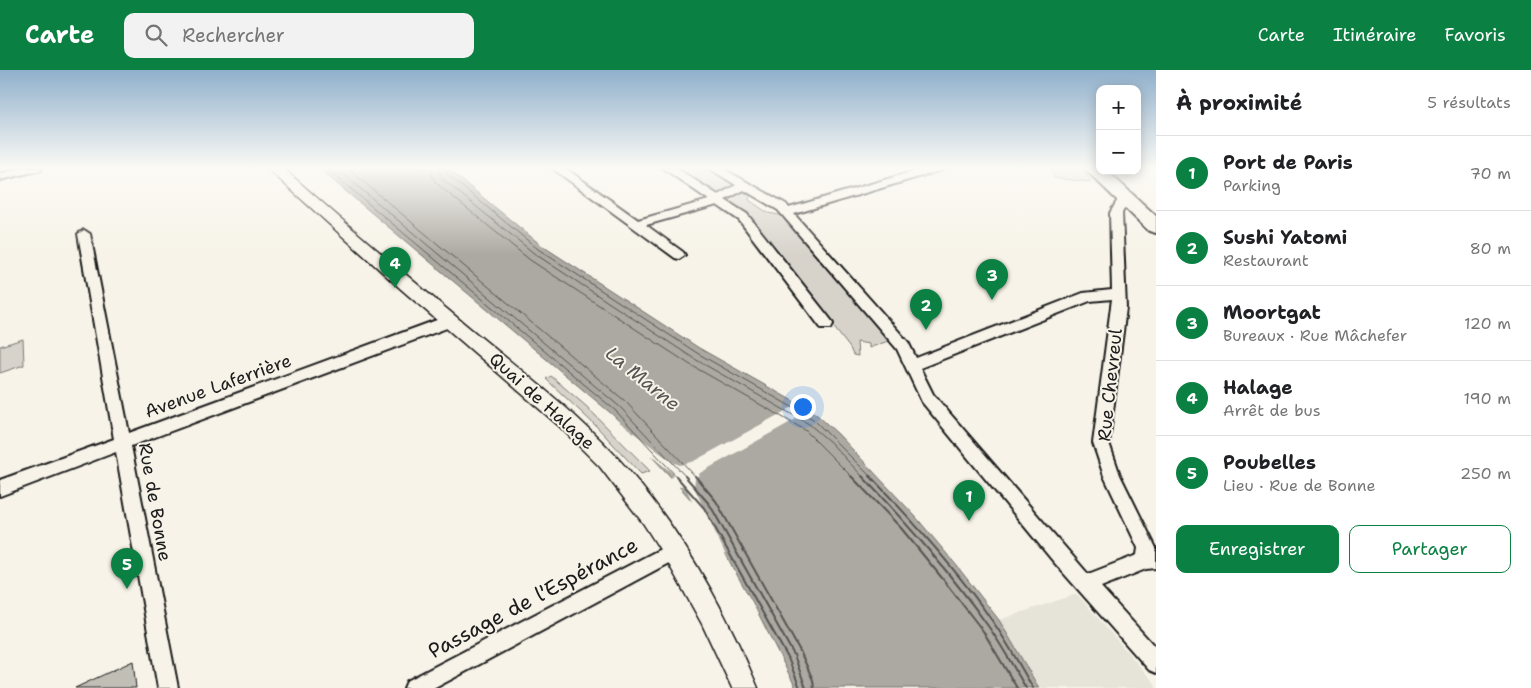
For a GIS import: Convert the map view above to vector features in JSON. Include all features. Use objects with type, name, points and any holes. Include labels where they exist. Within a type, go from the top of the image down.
[{"type":"main road","points":[[1143,197],[1156,209]]},
{"type":"main road","points":[[1124,198],[1156,227]]},
{"type":"street","name":"Quai de Halage","points":[[307,197],[558,412],[606,461],[650,516],[674,551],[711,615],[742,687]]},
{"type":"street","points":[[598,197],[679,255]]},
{"type":"street","points":[[713,197],[743,217],[826,324]]},
{"type":"street","points":[[636,224],[709,204],[723,197]]},
{"type":"street","points":[[763,197],[788,212],[795,224],[903,346],[927,398],[1156,663]]},
{"type":"street","points":[[788,212],[839,197]]},
{"type":"street","name":"Rue Chevreul","points":[[1086,584],[1151,560],[1145,543],[1112,476],[1101,443],[1119,294],[1116,213],[1124,198]]},
{"type":"street","name":"Rue de Bonne","points":[[84,234],[168,688]]},
{"type":"street","points":[[912,365],[1088,296],[1119,294]]},
{"type":"street","name":"Avenue Laferrière","points":[[0,488],[450,321]]},
{"type":"street","name":"Passage de l'Espérance","points":[[414,688],[674,551]]},
{"type":"shaded area","points":[[715,197],[750,197],[749,200],[768,213],[785,216],[896,344],[888,341],[869,348],[869,344],[857,342],[858,356],[853,355],[850,348],[754,225]]},
{"type":"shaded area","points":[[23,339],[24,365],[0,373],[0,346]]},
{"type":"shaded area","points":[[551,376],[587,407],[650,471],[641,474],[596,426],[546,379]]},
{"type":"shaded area","points":[[1077,594],[1156,685],[1156,688],[1039,688],[999,620]]},
{"type":"water","name":"La Marne","points":[[352,197],[482,197],[541,245],[699,348],[816,414],[838,434],[915,516],[957,566],[999,620],[1039,688],[796,688],[753,603],[700,510],[613,415]]},
{"type":"pier","points":[[592,401],[672,462],[680,465],[694,461],[800,403],[812,410],[700,473],[695,479],[694,487],[737,579],[695,509],[686,487],[683,485],[677,488],[669,479],[675,475],[636,444],[611,417]]},
{"type":"building","points":[[133,661],[136,688],[75,688]]},
{"type":"place","name":"Halage","points":[[395,288]]},
{"type":"place","name":"Moortgat","points":[[992,300]]},
{"type":"place","name":"Sushi Yatomi","points":[[926,330]]},
{"type":"place","name":"Port de Paris","points":[[969,521]]},
{"type":"place","name":"Poubelles","points":[[127,589]]}]
